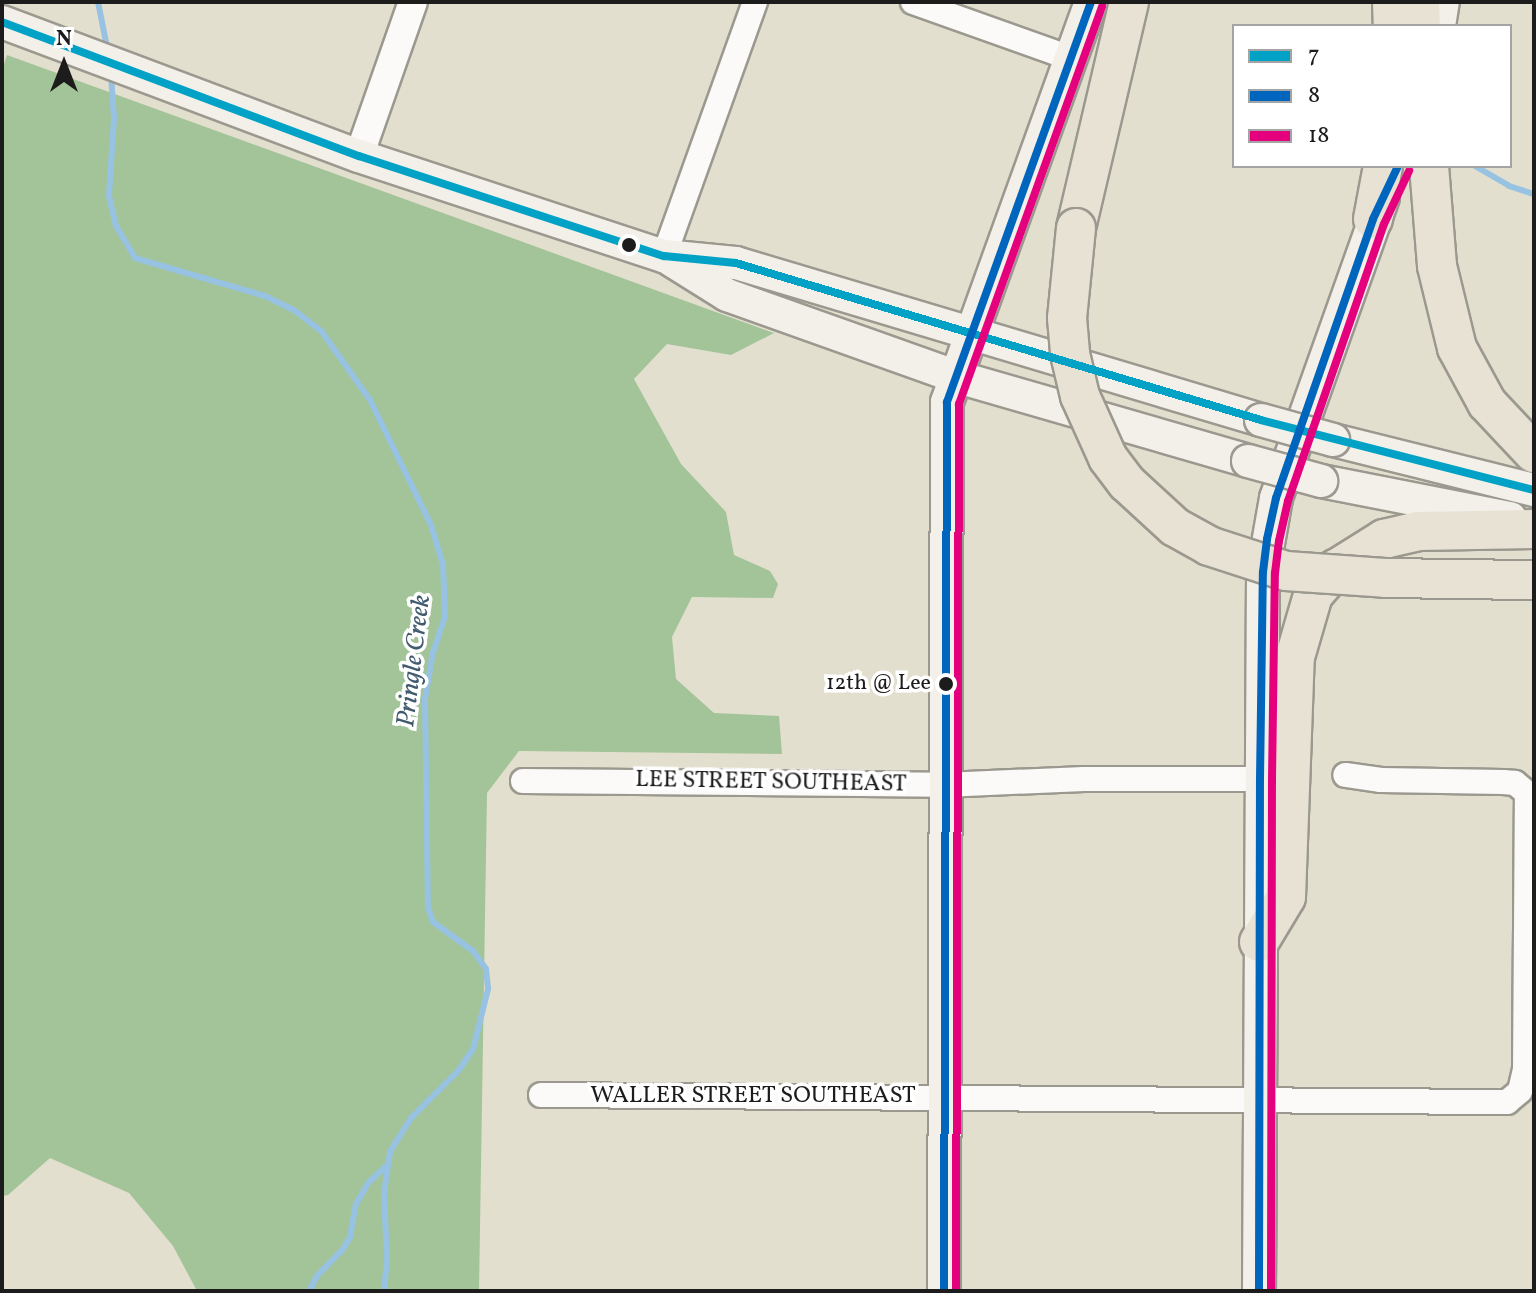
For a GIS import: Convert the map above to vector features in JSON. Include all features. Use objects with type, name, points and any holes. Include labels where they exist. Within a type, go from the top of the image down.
[{"type":"highway","points":[[1129,2],[1076,228],[1067,318],[1070,354],[1080,396],[1108,458],[1127,483],[1175,527],[1233,555],[1286,571],[1385,578],[1534,580]]},
{"type":"highway","points":[[1392,2],[1393,24]]},
{"type":"highway","points":[[1420,2],[1421,24]]},
{"type":"highway","points":[[1373,219],[1383,168]]},
{"type":"highway","points":[[1429,168],[1437,266],[1457,348],[1487,403],[1534,453]]},
{"type":"highway","points":[[1259,942],[1286,897],[1295,657],[1301,626],[1313,595],[1336,569],[1401,535],[1493,523],[1534,529]]},
{"type":"main road","points":[[944,1291],[944,442],[948,390],[1091,2]]},
{"type":"main road","points":[[1439,24],[1443,2]]},
{"type":"main road","points":[[2,22],[359,156],[664,256],[736,263],[1261,420],[1497,483],[1534,490]]},
{"type":"main road","points":[[1259,1291],[1260,779],[1263,572],[1267,539],[1276,498],[1373,219],[1397,168]]},
{"type":"main road","points":[[664,256],[727,295],[954,376],[1321,481],[1493,523],[1534,523]]},
{"type":"street","points":[[359,156],[413,2]]},
{"type":"street","points":[[664,256],[755,2]]},
{"type":"street","points":[[913,2],[1070,58]]},
{"type":"street","name":"WALLER STREET SOUTHEAST","points":[[541,1095],[1260,1101],[1507,1102],[1514,1099],[1523,1084],[1525,1070],[1528,799],[1524,788],[1503,782],[1381,780],[1345,775]]},
{"type":"street","name":"LEE STREET SOUTHEAST","points":[[523,781],[944,785],[1084,779],[1260,779]]},
{"type":"green space","points":[[7,55],[774,333],[731,355],[667,344],[634,379],[681,464],[726,512],[734,555],[770,571],[778,584],[773,598],[692,597],[672,637],[676,679],[714,713],[779,716],[782,754],[519,751],[487,793],[479,1291],[197,1291],[173,1246],[129,1193],[50,1158],[8,1195],[2,1196],[2,70]]},
{"type":"waterway","name":"Pringle Creek","points":[[98,2],[108,52]]},
{"type":"waterway","name":"Pringle Creek","points":[[111,75],[114,118],[109,196],[116,226],[135,258],[265,296],[294,310],[322,332],[370,400],[431,525],[443,565],[445,616],[433,652],[425,699],[428,907],[433,922],[473,951],[486,969],[488,989],[473,1049],[459,1070],[411,1118],[390,1152],[384,1193],[387,1261],[384,1291]]},
{"type":"waterway","points":[[1478,168],[1509,186],[1534,194]]},
{"type":"waterway","points":[[309,1291],[317,1276],[343,1249],[350,1237],[356,1204],[368,1183],[387,1165]]},
{"type":"transit line","name":"8","points":[[944,1291],[947,402],[1091,2]]},
{"type":"transit line","name":"18","points":[[956,1291],[959,404],[1102,6]]},
{"type":"transit line","name":"7","points":[[2,22],[359,156],[664,256],[736,263],[1261,420],[1534,490]]},
{"type":"transit line","name":"8","points":[[1259,1291],[1260,779],[1263,572],[1267,539],[1276,498],[1373,219],[1397,168]]},
{"type":"transit line","name":"18","points":[[1271,1291],[1275,573],[1288,501],[1384,224],[1409,171]]},
{"type":"place","name":"12th @ Lee","points":[[946,684]]}]
